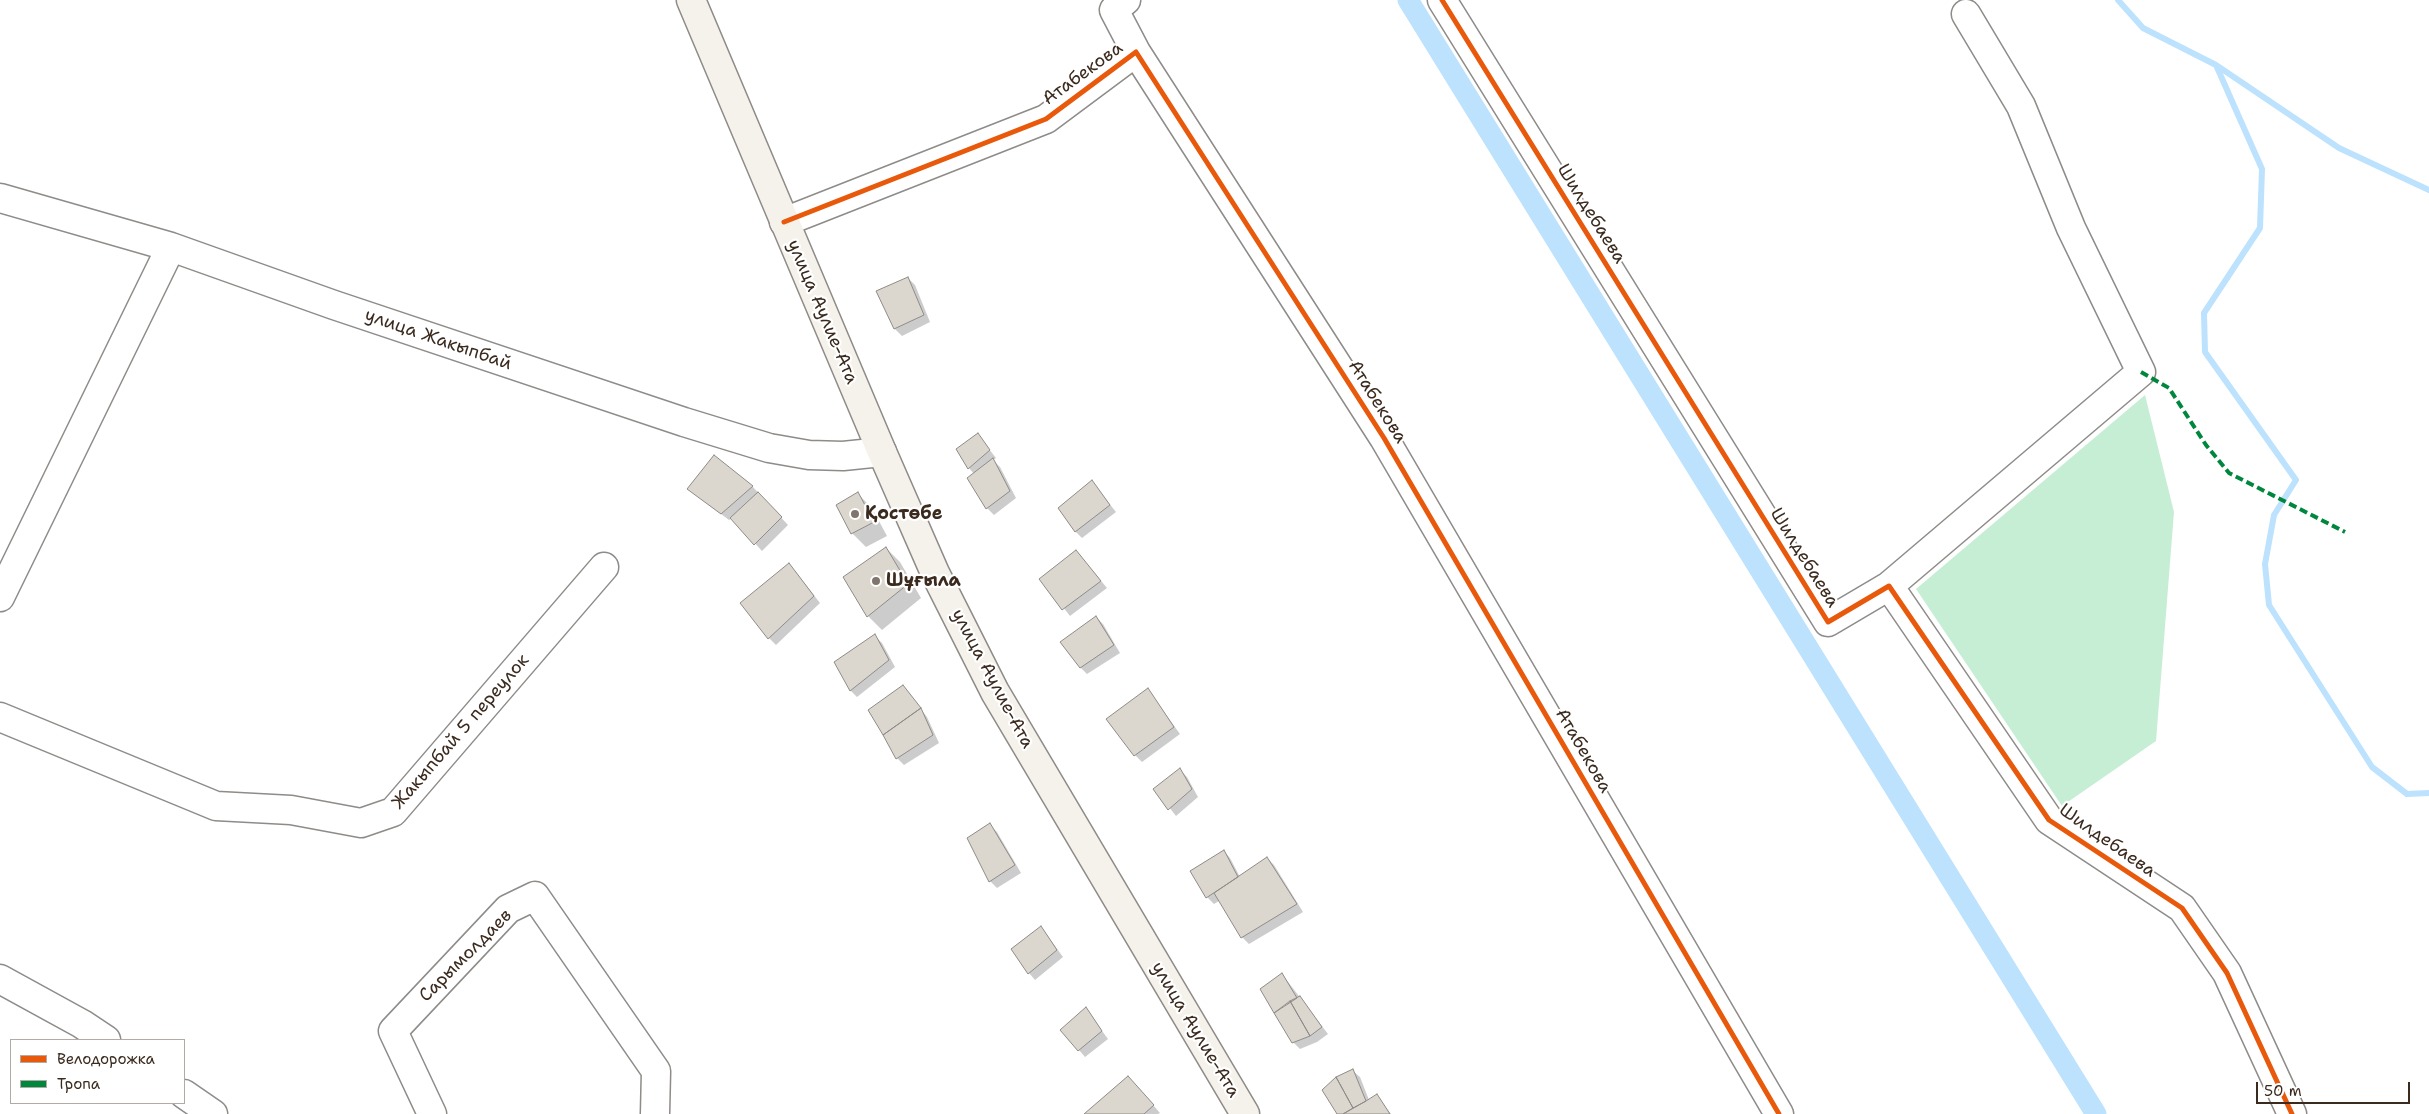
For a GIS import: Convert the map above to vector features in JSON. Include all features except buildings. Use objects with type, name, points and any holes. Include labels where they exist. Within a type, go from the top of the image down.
[{"type":"main road","name":"улица Аулие-Ата","points":[[691,0],[935,573],[995,692],[1245,1114]]},
{"type":"street","points":[[1126,0],[1114,10],[1136,52]]},
{"type":"street","name":"Шилдебаева","points":[[1442,0],[1828,622],[1889,586],[2049,820],[2182,908],[2227,973],[2292,1114]]},
{"type":"street","points":[[1889,586],[2141,372],[2071,228],[2021,106],[1966,14]]},
{"type":"street","name":"Атабекова","points":[[784,222],[1046,119],[1136,52],[1384,438],[1779,1114]]},
{"type":"street","name":"улица Жакыпбай","points":[[0,198],[171,247],[334,306],[684,422],[769,448],[809,455],[843,456],[882,452]]},
{"type":"street","points":[[0,597],[171,247]]},
{"type":"street","name":"Жакыпбай 5 переулок","points":[[0,717],[216,806],[291,810],[361,823],[393,812],[604,567]]},
{"type":"street","name":"Сарымолдаев","points":[[432,1114],[393,1032],[508,909],[535,896],[656,1071],[655,1114]]},
{"type":"street","points":[[0,979],[82,1024],[104,1039]]},
{"type":"street","points":[[185,1095],[212,1114]]},
{"type":"green space","points":[[2145,395],[2174,512],[2156,741],[2062,806],[1916,589]]},
{"type":"waterway","points":[[1408,0],[2096,1114]]},
{"type":"waterway","points":[[2118,0],[2143,28],[2216,65],[2339,148],[2429,190]]},
{"type":"waterway","points":[[2216,65],[2262,169],[2260,228],[2204,313],[2205,352],[2296,480],[2274,515],[2265,564],[2269,605],[2372,767],[2407,794],[2429,793]]},
{"type":"marked path","points":[[2141,372],[2169,388],[2206,445],[2229,473],[2345,532]]},
{"type":"cycle path","points":[[1442,0],[1828,622],[1889,586],[2049,820],[2182,908],[2227,973],[2292,1114]]},
{"type":"cycle path","points":[[784,222],[1046,119],[1136,52],[1384,438],[1779,1114]]},
{"type":"place","name":"Қостөбе","points":[[855,514]]},
{"type":"place","name":"Шұғыла","points":[[876,581]]}]
